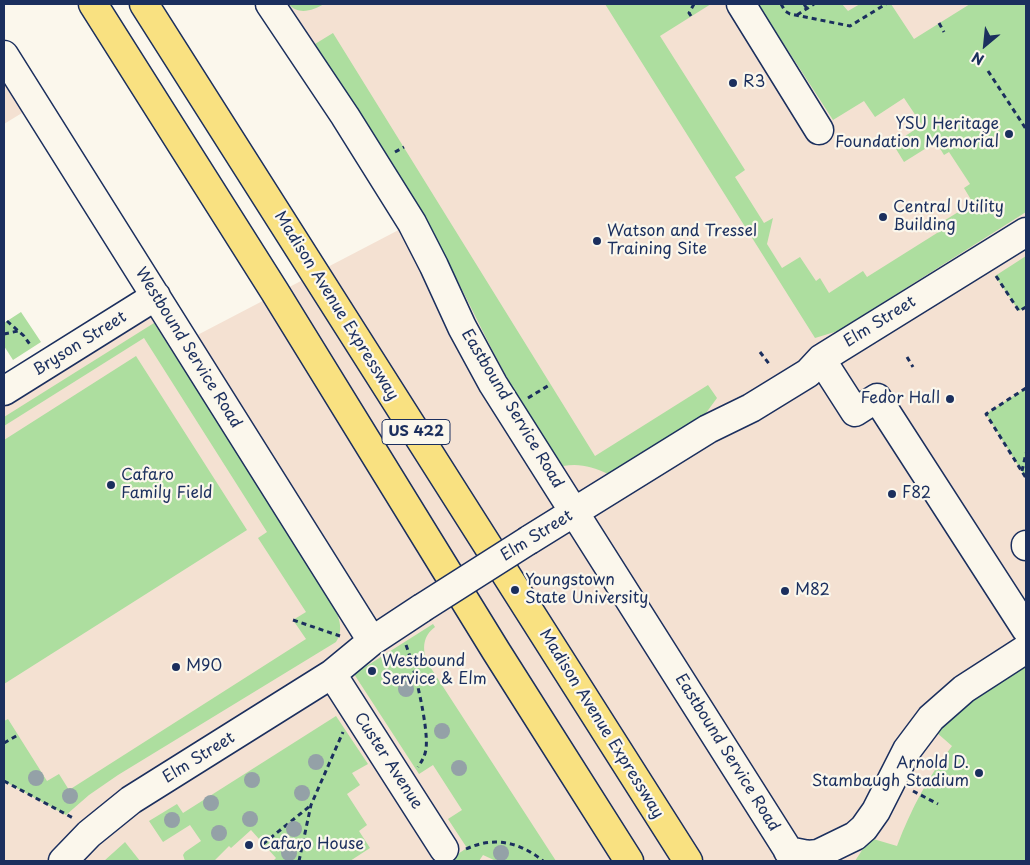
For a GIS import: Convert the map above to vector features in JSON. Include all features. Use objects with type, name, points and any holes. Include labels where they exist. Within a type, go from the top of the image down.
[{"type":"highway","name":"US 422","points":[[93,4],[275,292],[496,651],[629,861]]},
{"type":"highway","name":"Madison Avenue Expressway","points":[[144,4],[688,861]]},
{"type":"street","name":"Eastbound Service Road","points":[[270,4],[345,116],[412,223],[462,327],[494,384],[792,856]]},
{"type":"street","points":[[741,4],[819,130]]},
{"type":"street","name":"Westbound Service Road","points":[[4,55],[372,641]]},
{"type":"street","name":"Elm Street","points":[[63,861],[94,829],[131,800],[332,674],[372,641],[422,608],[708,429],[726,404],[785,366],[800,359],[828,355],[1026,232]]},
{"type":"street","name":"Bryson Street","points":[[4,391],[156,296]]},
{"type":"street","points":[[828,355],[862,408],[877,398],[1026,629]]},
{"type":"street","points":[[844,861],[876,811],[907,750],[931,718],[964,690],[1026,649]]},
{"type":"street","name":"Custer Avenue","points":[[332,674],[451,851]]},
{"type":"street","points":[[792,856],[818,854],[849,839],[864,828]]},
{"type":"path","points":[[691,16],[689,13],[694,4]]},
{"type":"path","points":[[781,4],[785,11],[790,14],[850,26],[886,4]]},
{"type":"path","points":[[804,4],[807,9]]},
{"type":"path","points":[[797,15],[814,4]]},
{"type":"path","points":[[939,23],[944,32]]},
{"type":"path","points":[[988,71],[1026,129]]},
{"type":"path","points":[[995,276],[1019,311],[1026,307]]},
{"type":"path","points":[[7,321],[24,336],[35,353]]},
{"type":"path","points":[[4,334],[18,331]]},
{"type":"path","points":[[760,352],[770,365]]},
{"type":"path","points":[[907,358],[913,368]]},
{"type":"path","points":[[522,403],[551,384]]},
{"type":"path","points":[[1026,388],[986,414],[1026,478]]},
{"type":"path","points":[[1022,472],[1026,453]]},
{"type":"path","points":[[293,620],[340,636]]},
{"type":"path","points":[[405,642],[413,667],[427,744],[424,758],[417,770]]},
{"type":"path","points":[[299,861],[311,805],[345,729]]},
{"type":"path","points":[[4,743],[18,735]]},
{"type":"path","points":[[4,781],[94,829]]},
{"type":"path","points":[[920,794],[938,804]]},
{"type":"path","points":[[263,844],[311,805]]},
{"type":"path","points":[[451,851],[477,844],[505,842],[523,847],[543,861]]},
{"type":"shaded area","name":"Youngstown State University","points":[[270,4],[1026,4],[1026,861],[4,861],[4,391],[156,296],[184,342],[412,223]]},
{"type":"shaded area","points":[[4,55],[35,105],[4,124]]},
{"type":"green space","points":[[289,4],[324,4],[311,10],[301,11]]},
{"type":"green space","points":[[605,4],[711,4],[660,36],[745,170],[735,177],[764,223],[773,218],[767,244],[782,268],[800,257],[816,281],[820,278],[829,293],[863,271],[867,277],[945,228],[942,222],[973,203],[964,188],[970,184],[949,152],[944,155],[936,142],[904,162],[893,144],[922,125],[904,98],[875,117],[864,101],[833,120],[758,4],[842,4],[848,11],[860,4],[891,4],[914,39],[970,4],[1026,4],[1026,212],[838,331],[815,338]]},
{"type":"green space","points":[[333,33],[595,456],[708,385],[717,398],[706,413],[608,474],[586,466],[563,466],[510,382],[441,248],[417,207],[315,44]]},
{"type":"green space","points":[[1026,256],[1026,307],[1019,311],[995,276]]},
{"type":"green space","points":[[21,312],[41,342],[13,360],[4,346],[4,323]]},
{"type":"green space","points":[[154,323],[330,597],[339,620],[340,631],[336,642],[118,775],[89,795],[66,815],[4,781],[4,721],[8,719],[47,781],[59,774],[69,790],[306,639],[293,620],[306,612],[258,538],[267,532],[144,338],[4,426],[4,417]]},
{"type":"green space","name":"Cafaro Family Field","points":[[136,356],[247,530],[4,684],[4,440]]},
{"type":"green space","points":[[1026,388],[1026,478],[986,414]]},
{"type":"green space","points":[[433,624],[435,627],[428,634],[425,643],[424,652],[427,662],[556,861],[496,861],[483,855],[479,861],[447,861],[467,848],[448,819],[462,810],[433,765],[419,774],[354,674]]},
{"type":"green space","name":"Arnold D. Stambaugh Stadium","points":[[1026,664],[1026,861],[855,861],[870,838],[897,846],[921,794],[952,746],[936,732],[962,706]]},
{"type":"green space","points":[[336,716],[368,764],[352,773],[360,785],[347,794],[367,825],[359,831],[370,848],[350,861],[273,861],[276,858],[251,830],[231,848],[229,846],[214,861],[185,861],[183,855],[185,852],[201,841],[190,825],[163,842],[149,821],[177,804],[183,813]]},
{"type":"green space","points":[[124,843],[140,861],[104,861]]},
{"type":"place","name":"R3","points":[[733,83]]},
{"type":"place","name":"YSU Heritage Foundation Memorial","points":[[1009,134]]},
{"type":"place","name":"Central Utility Building","points":[[883,217]]},
{"type":"place","name":"Watson and Tressel Training Site","points":[[597,241]]},
{"type":"place","name":"Fedor Hall","points":[[950,399]]},
{"type":"place","name":"Cafaro Family Field","points":[[111,485]]},
{"type":"place","name":"F82","points":[[892,494]]},
{"type":"place","name":"Youngstown State University","points":[[515,590]]},
{"type":"place","name":"M82","points":[[785,591]]},
{"type":"place","name":"M90","points":[[176,667]]},
{"type":"place","name":"Westbound Service & Elm","points":[[372,671]]},
{"type":"place","name":"Arnold D. Stambaugh Stadium","points":[[979,773]]},
{"type":"place","name":"Cafaro House","points":[[249,845]]}]
